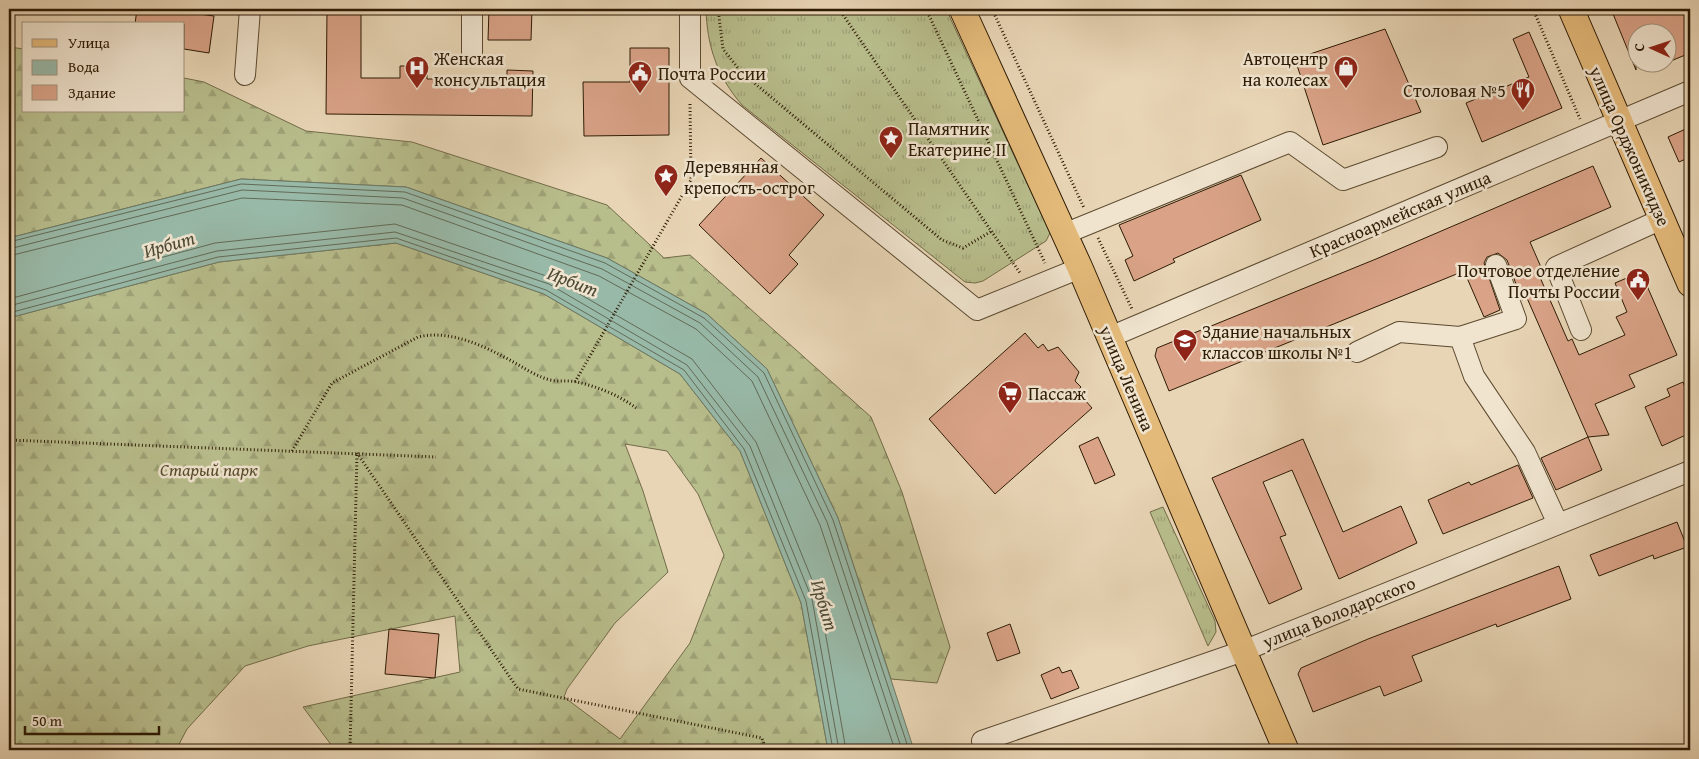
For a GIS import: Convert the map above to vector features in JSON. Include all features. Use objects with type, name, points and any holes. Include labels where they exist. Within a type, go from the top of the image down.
[{"type":"main road","name":"улица Ленина","points":[[962,9],[1080,268],[1242,651],[1286,750]]},
{"type":"main road","name":"улица Орджоникидзе","points":[[1571,9],[1690,284]]},
{"type":"street","points":[[245,75],[250,9]]},
{"type":"street","points":[[472,9],[472,56]]},
{"type":"street","points":[[690,9],[690,78],[977,310],[1080,268]]},
{"type":"street","name":"Красноармейская улица","points":[[1110,337],[1140,326],[1690,91]]},
{"type":"street","points":[[1064,234],[1290,142],[1343,180],[1437,147]]},
{"type":"street","points":[[1581,330],[1556,267],[1662,219]]},
{"type":"street","points":[[1357,352],[1398,332],[1460,337],[1516,319],[1496,265]]},
{"type":"street","points":[[1460,337],[1474,376],[1525,452],[1558,524]]},
{"type":"street","name":"улица Володарского","points":[[982,741],[1242,651],[1690,471]]},
{"type":"path","points":[[718,9],[723,49],[740,72],[942,240],[963,248],[992,231]]},
{"type":"path","points":[[839,9],[1030,288]]},
{"type":"path","points":[[926,9],[1052,279]]},
{"type":"path","points":[[992,9],[1140,326]]},
{"type":"path","points":[[1532,9],[1586,134]]},
{"type":"path","points":[[576,382],[691,180],[690,78]]},
{"type":"path","points":[[292,451],[332,382],[418,337],[432,334],[462,339],[502,356],[532,373],[552,380],[576,382],[624,399],[636,408]]},
{"type":"path","points":[[9,440],[436,457]]},
{"type":"path","points":[[350,750],[357,453]]},
{"type":"path","points":[[357,453],[518,689],[762,738],[766,750]]},
{"type":"green space","points":[[706,9],[946,9],[1050,233],[1046,241],[983,281],[975,283],[965,282],[742,105],[726,83],[715,60],[711,48]]},
{"type":"green space","points":[[9,47],[22,49],[22,112],[185,112],[185,78],[204,82],[306,131],[412,142],[607,205],[664,258],[690,255],[871,417],[902,492],[950,647],[937,683],[891,679],[838,518],[767,369],[707,314],[607,258],[406,187],[241,179],[9,238]]},
{"type":"green space","name":"Старый парк","points":[[396,243],[544,294],[680,374],[740,451],[801,603],[828,750],[335,750],[303,707],[460,672],[455,616],[308,646],[245,666],[187,729],[176,750],[9,750],[9,318],[219,262]],"holes":[[[625,444],[667,451],[698,494],[724,555],[690,643],[620,739],[564,697],[567,689],[615,623],[668,572],[643,491]]]},
{"type":"green space","points":[[1163,507],[1215,621],[1216,632],[1208,646],[1150,512]]},
{"type":"water","name":"Ирбит","points":[[241,179],[406,187],[607,258],[707,314],[767,369],[838,518],[914,750],[828,750],[801,603],[740,451],[680,374],[544,294],[396,243],[219,262],[9,318],[9,238]]},
{"type":"building","points":[[137,9],[162,9],[214,16],[209,53],[185,49],[185,22],[135,22]]},
{"type":"building","points":[[327,9],[361,9],[361,78],[400,78],[400,66],[427,66],[427,79],[507,79],[507,70],[533,71],[532,116],[326,114]]},
{"type":"building","points":[[489,9],[532,9],[531,40],[488,40]]},
{"type":"building","points":[[1611,9],[1690,9],[1690,53],[1676,59],[1676,22],[1626,22],[1626,46]]},
{"type":"building","points":[[1385,29],[1421,112],[1323,145],[1295,59]]},
{"type":"building","points":[[1529,32],[1562,108],[1482,142],[1466,103],[1529,77],[1513,39]]},
{"type":"building","points":[[630,48],[669,48],[669,135],[584,136],[583,82],[630,82]]},
{"type":"building","points":[[1690,127],[1690,157],[1679,162],[1668,137]]},
{"type":"building","points":[[761,158],[824,215],[789,255],[798,264],[770,294],[699,225]]},
{"type":"building","points":[[1593,166],[1611,207],[1530,242],[1544,274],[1539,275],[1568,341],[1572,339],[1579,355],[1625,335],[1616,317],[1627,312],[1615,283],[1641,272],[1677,355],[1629,375],[1635,387],[1595,404],[1609,435],[1588,437],[1527,298],[1522,300],[1507,260],[1498,253],[1487,257],[1484,263],[1500,310],[1484,317],[1464,271],[1169,391],[1155,356],[1157,348],[1376,259]]},
{"type":"building","points":[[1241,175],[1261,220],[1173,259],[1175,262],[1134,281],[1125,260],[1133,256],[1119,225]]},
{"type":"building","name":"Пассаж","points":[[1025,333],[1038,348],[1043,344],[1048,351],[1058,347],[1079,372],[1075,381],[1081,387],[1077,391],[1092,408],[995,494],[929,419]]},
{"type":"building","points":[[1683,382],[1686,390],[1690,388],[1690,433],[1662,446],[1645,407],[1670,396],[1667,389]]},
{"type":"building","points":[[1098,437],[1115,475],[1095,484],[1079,446]]},
{"type":"building","points":[[1588,437],[1602,470],[1556,490],[1541,458]]},
{"type":"building","points":[[1303,439],[1343,532],[1401,506],[1417,543],[1339,579],[1292,470],[1263,482],[1286,535],[1280,537],[1302,589],[1269,604],[1212,478]]},
{"type":"building","points":[[1518,465],[1533,498],[1443,534],[1428,500],[1469,482],[1471,485]]},
{"type":"building","points":[[1677,522],[1687,547],[1654,559],[1653,555],[1599,576],[1590,555]]},
{"type":"building","points":[[1559,566],[1571,599],[1497,627],[1496,624],[1412,656],[1422,681],[1384,696],[1380,686],[1313,712],[1298,674],[1301,668],[1368,639]]},
{"type":"building","points":[[1010,624],[1020,653],[997,661],[987,633]]},
{"type":"building","points":[[389,629],[439,634],[435,678],[385,674]]},
{"type":"building","points":[[1059,667],[1062,673],[1071,670],[1079,688],[1051,699],[1041,675]]},
{"type":"place","name":"Женская консультация","points":[[417,89]]},
{"type":"place","name":"Автоцентр на колесах","points":[[1346,89]]},
{"type":"place","name":"Почта России","points":[[640,94]]},
{"type":"place","name":"Столовая №5","points":[[1523,111]]},
{"type":"place","name":"Памятник Екатерине II","points":[[891,159]]},
{"type":"place","name":"Деревянная крепость-острог","points":[[666,197]]},
{"type":"place","name":"Почтовое отделение Почты России","points":[[1638,301]]},
{"type":"place","name":"Здание начальных классов школы №1","points":[[1185,362]]},
{"type":"place","name":"Пассаж","points":[[1010,414]]}]
